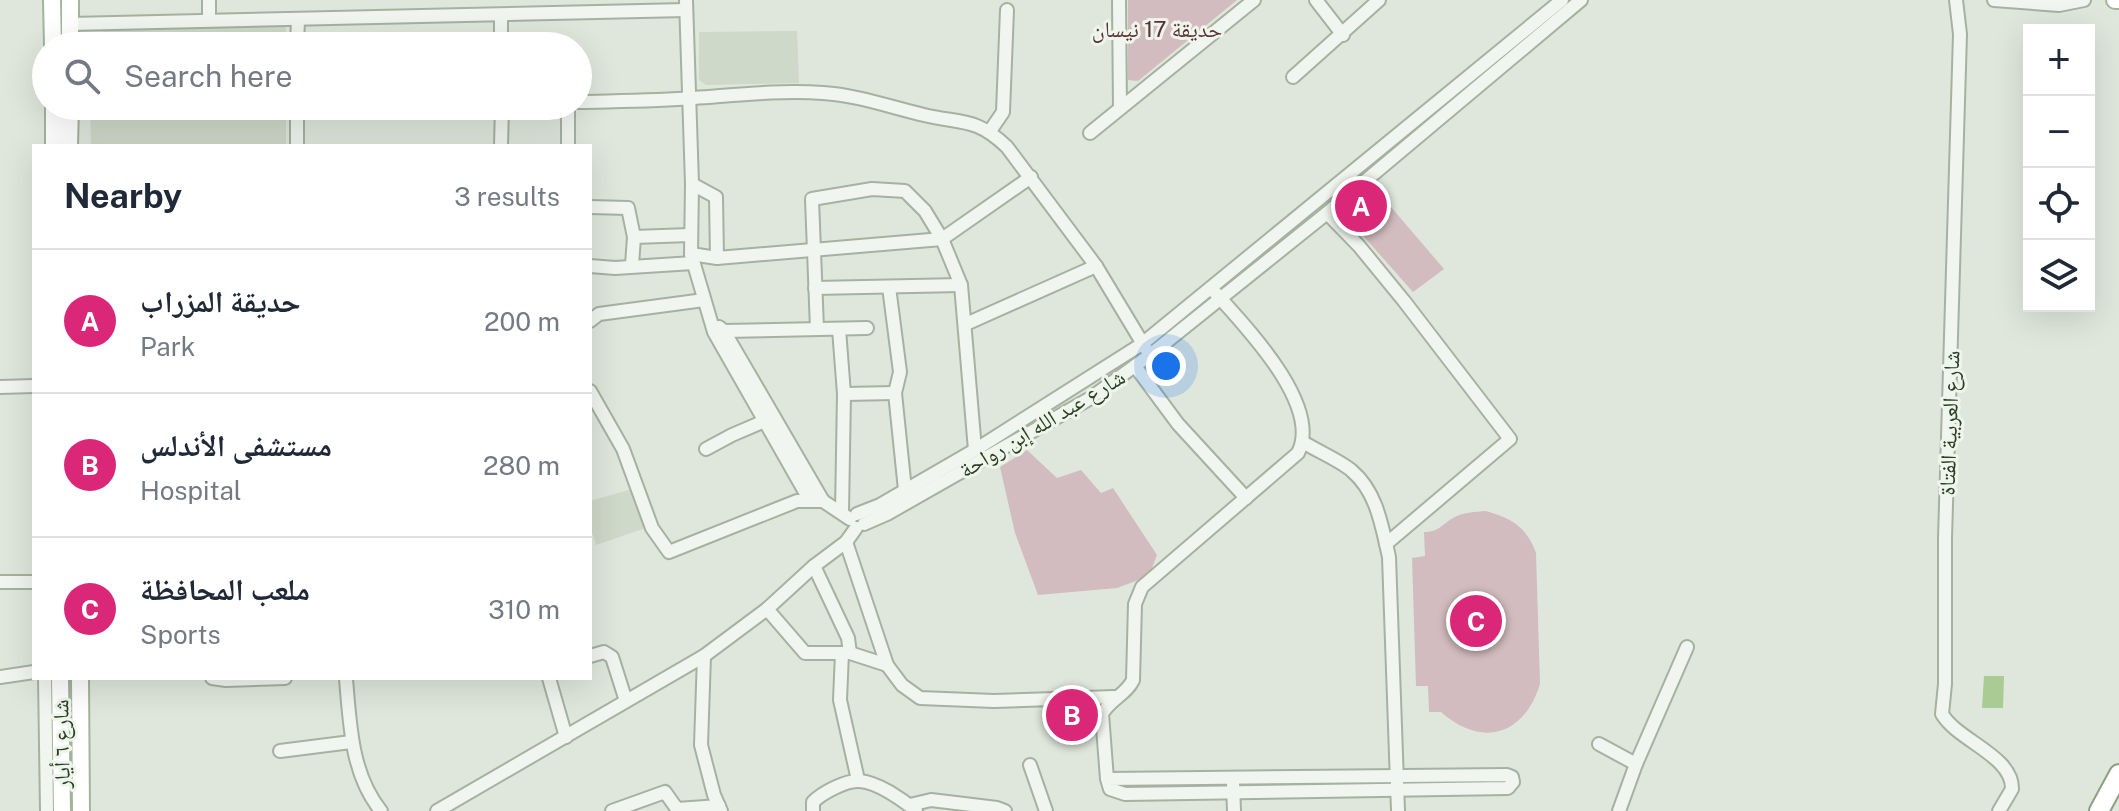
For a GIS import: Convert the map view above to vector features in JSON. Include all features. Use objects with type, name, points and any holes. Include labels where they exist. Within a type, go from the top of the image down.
[{"type":"highway","points":[[2099,811],[2119,774]]},
{"type":"main road","points":[[52,0],[53,32]]},
{"type":"main road","points":[[70,0],[70,32]]},
{"type":"main road","points":[[54,120],[54,144]]},
{"type":"main road","points":[[69,144],[70,120]]},
{"type":"main road","name":"شارع ٦ أيار","points":[[60,680],[62,811]]},
{"type":"main road","name":"شارع ٦ أيار","points":[[80,680],[81,811]]},
{"type":"street","points":[[209,0],[209,19]]},
{"type":"street","points":[[1119,0],[1120,108]]},
{"type":"street","points":[[1090,133],[1254,0]]},
{"type":"street","points":[[1316,0],[1343,35]]},
{"type":"street","points":[[1293,77],[1379,0]]},
{"type":"street","name":"شارع عبد الله إبن رواحة","points":[[854,519],[887,514],[1089,399],[1135,366],[1146,350],[1211,288],[1562,0]]},
{"type":"street","name":"شارع عبد الله إبن رواحة","points":[[854,519],[1146,350],[1221,299],[1581,0]]},
{"type":"street","name":"شارع العربية الفتاة","points":[[1956,0],[1960,34],[1959,285],[1942,714],[1950,725],[2009,772],[2012,789],[1999,811]]},
{"type":"street","points":[[1994,0],[2059,5],[2084,0]]},
{"type":"street","points":[[70,24],[501,15],[540,7],[686,5],[692,259],[714,332],[767,420],[809,499]]},
{"type":"street","points":[[990,131],[1003,112],[1007,10]]},
{"type":"street","points":[[501,15],[501,32]]},
{"type":"street","points":[[298,19],[298,32]]},
{"type":"street","points":[[592,102],[689,99],[793,91],[826,93],[968,122],[990,131],[1031,177],[1096,266],[1146,350]]},
{"type":"street","points":[[297,120],[297,144]]},
{"type":"street","points":[[501,144],[502,120]]},
{"type":"street","points":[[568,120],[568,144]]},
{"type":"street","points":[[592,266],[615,268],[942,239],[1031,177]]},
{"type":"street","points":[[692,184],[716,197],[717,258]]},
{"type":"street","points":[[817,329],[812,199],[872,189],[905,191],[925,211],[942,239],[961,285],[975,450]]},
{"type":"street","points":[[592,207],[628,208],[634,237],[632,265]]},
{"type":"street","points":[[1327,213],[1404,301],[1510,439],[1386,544]]},
{"type":"street","points":[[634,237],[690,235]]},
{"type":"street","points":[[966,324],[1096,266]]},
{"type":"street","points":[[815,288],[961,285]]},
{"type":"street","points":[[889,287],[900,372],[895,393],[905,490]]},
{"type":"street","points":[[1107,779],[1233,776],[1397,783],[1508,788],[1513,782],[1512,777],[1507,775],[1397,783],[1234,791],[1119,794],[1110,789],[1107,779],[1102,714],[1114,697],[1129,687],[1133,680],[1135,604],[1142,587],[1298,453],[1303,442],[1299,409],[1278,368],[1211,288]]},
{"type":"street","points":[[592,319],[599,314],[704,300]]},
{"type":"street","points":[[712,322],[724,331],[823,501]]},
{"type":"street","points":[[724,331],[867,328]]},
{"type":"street","points":[[437,811],[704,656],[767,609],[846,542],[854,519],[839,329]]},
{"type":"street","points":[[1135,366],[1178,424],[1246,498]]},
{"type":"street","points":[[0,387],[32,386]]},
{"type":"street","points":[[844,394],[895,393]]},
{"type":"street","points":[[592,395],[623,449],[652,528],[669,552],[797,501],[823,501],[854,519]]},
{"type":"street","points":[[706,449],[767,420]]},
{"type":"street","points":[[1303,442],[1352,470],[1373,498],[1386,544],[1389,557],[1398,811]]},
{"type":"street","points":[[846,542],[887,665],[902,685],[920,698],[994,701],[1114,697]]},
{"type":"street","points":[[814,566],[848,638],[840,700],[858,780]]},
{"type":"street","points":[[0,582],[32,582]]},
{"type":"street","points":[[767,609],[805,653],[846,653],[887,665]]},
{"type":"street","points":[[1619,811],[1687,647]]},
{"type":"street","points":[[592,655],[604,652],[612,657],[626,701]]},
{"type":"street","points":[[612,811],[665,792],[677,809],[720,809],[701,745],[704,656]]},
{"type":"street","points":[[0,677],[32,672]]},
{"type":"street","points":[[45,680],[47,811]]},
{"type":"street","points":[[346,680],[351,742],[364,782],[381,811]]},
{"type":"street","points":[[550,680],[566,737]]},
{"type":"street","points":[[280,751],[351,742]]},
{"type":"street","points":[[1599,744],[1636,764]]},
{"type":"street","points":[[1030,765],[1046,811]]},
{"type":"street","points":[[1233,776],[1234,811]]},
{"type":"street","points":[[813,811],[813,802],[822,792],[858,780],[899,796],[913,808],[931,800],[1005,811]]},
{"type":"shaded area","points":[[286,27],[286,32],[103,32],[105,29]]},
{"type":"shaded area","points":[[797,31],[799,83],[706,85],[699,80],[699,32]]},
{"type":"shaded area","points":[[90,120],[286,120],[286,144],[91,144]]},
{"type":"shaded area","points":[[632,489],[646,528],[596,545],[592,532],[592,500]]},
{"type":"shaded area","points":[[1984,676],[2004,676],[2003,708],[1982,708]]},
{"type":"shaded area","points":[[1050,705],[1090,705],[1090,732],[1050,733]]},
{"type":"green space","name":"حديقة 17 نيسان","points":[[1128,0],[1237,0],[1138,81],[1128,80]]},
{"type":"green space","points":[[1373,186],[1444,269],[1413,292],[1342,212]]},
{"type":"green space","points":[[1027,450],[1057,478],[1081,470],[1101,493],[1113,488],[1157,555],[1149,576],[1117,588],[1038,595],[1015,533],[1000,467]]},
{"type":"green space","points":[[1486,511],[1503,517],[1523,530],[1536,553],[1540,684],[1524,715],[1500,731],[1486,733],[1456,723],[1441,712],[1429,712],[1428,686],[1416,686],[1412,558],[1425,556],[1424,532],[1437,529],[1461,515]]},
{"type":"place","name":"حديقة المزراب","points":[[1361,206]]},
{"type":"place","name":"ملعب المحافظة","points":[[1476,621]]},
{"type":"place","name":"مستشفى الأندلس","points":[[1072,715]]}]
